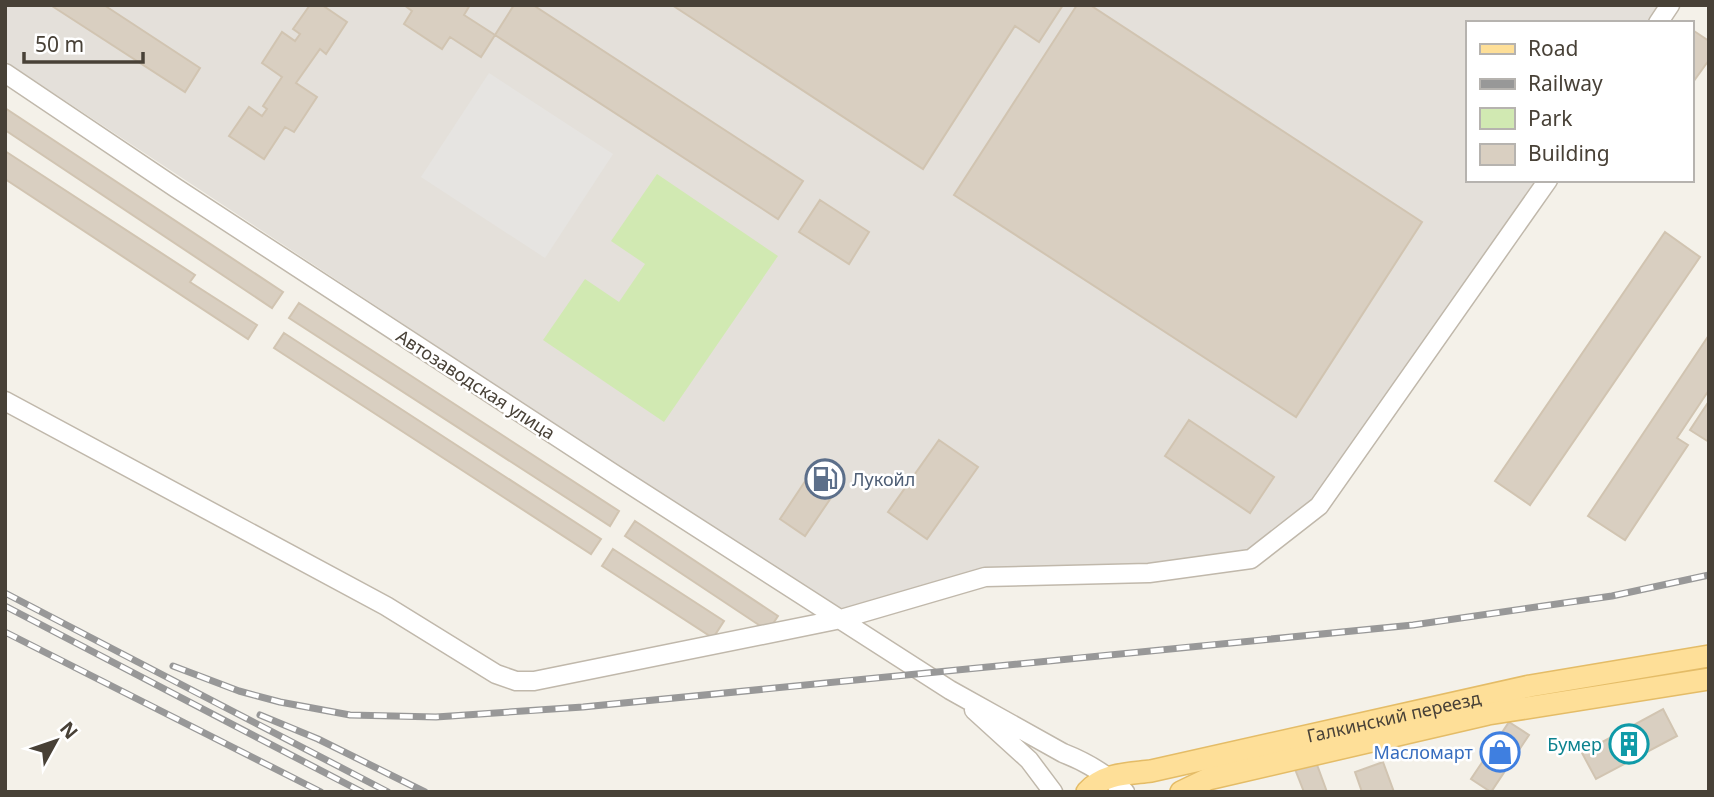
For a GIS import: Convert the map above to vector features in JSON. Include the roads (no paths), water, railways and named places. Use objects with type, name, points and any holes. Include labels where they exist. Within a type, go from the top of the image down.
[{"type":"main road","name":"Галкинский переезд","points":[[1108,776],[1151,771],[1530,686],[1709,656]]},
{"type":"main road","name":"Галкинский переезд","points":[[1181,792],[1208,779],[1488,714],[1709,679]]},
{"type":"main road","points":[[1087,792],[1108,776]]},
{"type":"street","points":[[1659,21],[1671,5]]},
{"type":"street","name":"Автозаводская улица","points":[[5,72],[176,188],[950,690]]},
{"type":"street","points":[[5,401],[386,606],[496,674],[516,681],[534,681],[841,619],[985,577],[1149,573],[1251,559],[1319,506],[1547,182]]},
{"type":"street","points":[[950,690],[1063,753],[1083,761],[1108,776],[1125,792]]},
{"type":"street","points":[[950,690],[1029,760],[1053,792]]},
{"type":"street","points":[[1083,761],[1151,771]]},
{"type":"railway","points":[[173,666],[239,691],[280,702],[350,715],[436,717],[583,707],[1413,625],[1612,596],[1709,575]]},
{"type":"railway","points":[[5,593],[388,792]]},
{"type":"railway","points":[[5,606],[362,792]]},
{"type":"railway","points":[[5,632],[321,792]]},
{"type":"railway","points":[[260,715],[318,739],[425,792]]},
{"type":"place","name":"Лукойл","points":[[825,479]]},
{"type":"place","name":"Бумер","points":[[1629,744]]},
{"type":"place","name":"Масломарт","points":[[1500,752]]}]
